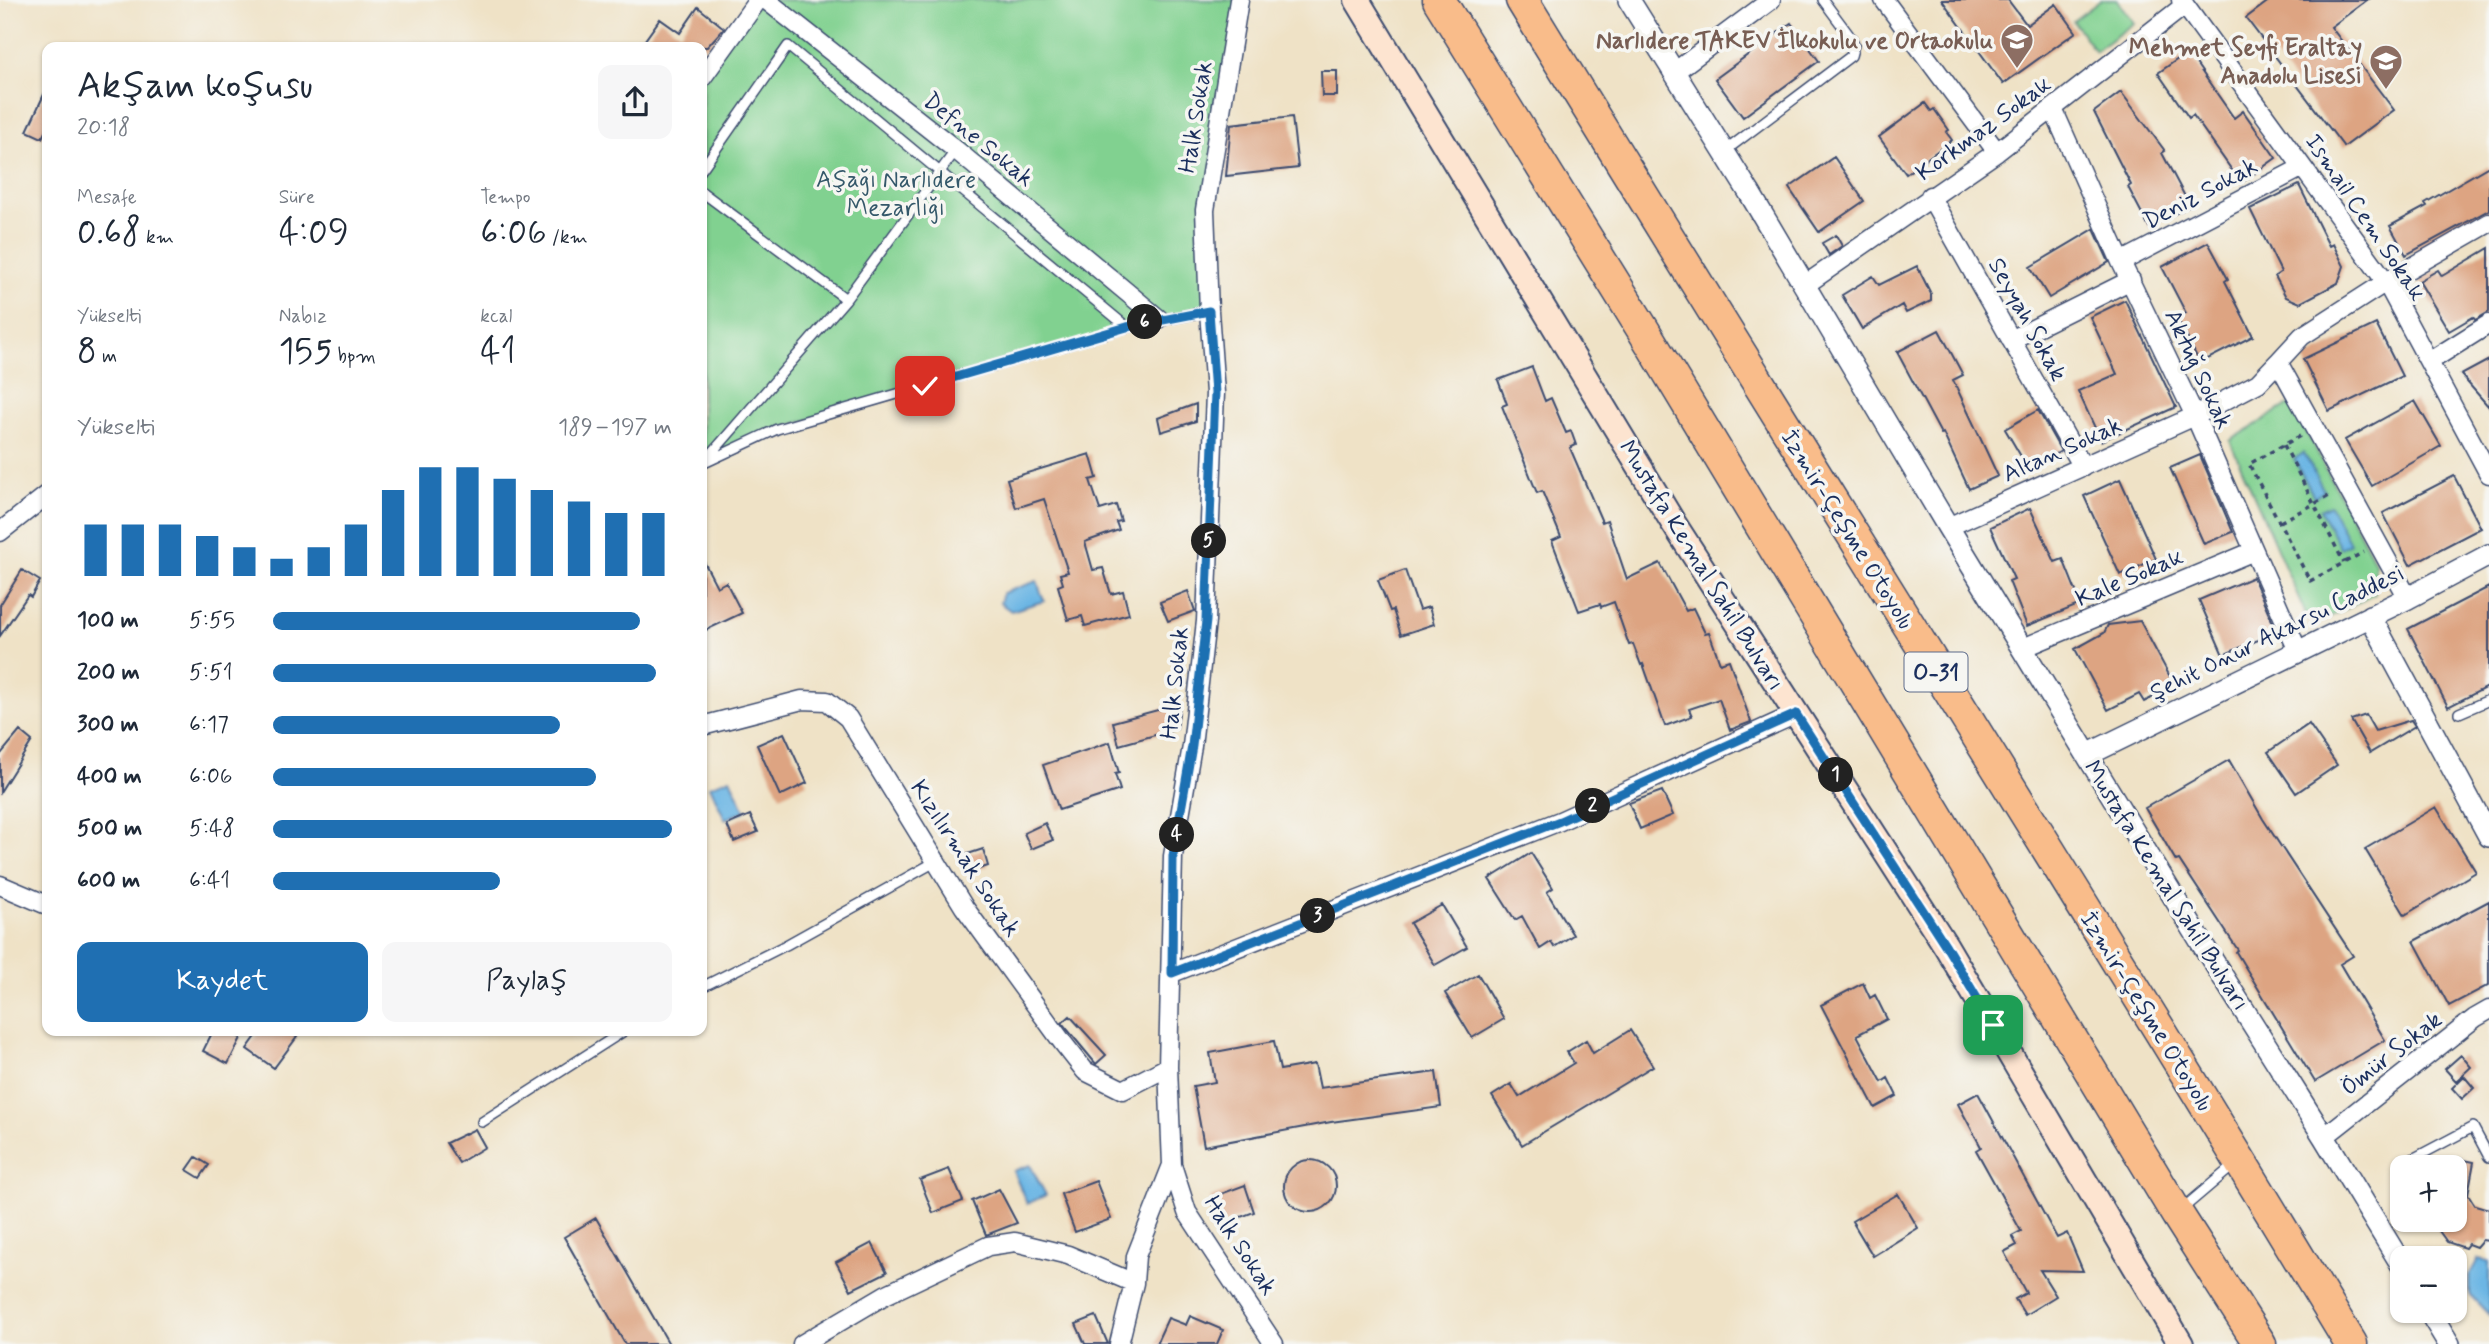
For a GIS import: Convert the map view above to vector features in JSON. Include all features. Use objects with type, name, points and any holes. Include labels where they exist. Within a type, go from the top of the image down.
[{"type":"highway","points":[[1439,0],[1642,328],[2177,1214],[2260,1344]]},
{"type":"highway","name":"İzmir-Çeşme Otoyolu","points":[[1522,0],[1707,303],[2240,1160],[2351,1344]]},
{"type":"main road","name":"Mustafa Kemal Sahil Bulvarı","points":[[1357,0],[1674,524],[1946,946],[2180,1344]]},
{"type":"street","points":[[707,71],[758,0]]},
{"type":"street","name":"Defne Sokak","points":[[766,0],[956,150],[1159,319]]},
{"type":"street","name":"Halk Sokak","points":[[1239,0],[1205,209],[1215,393],[1206,621],[1192,746],[1173,856],[1168,1067],[1172,1165],[1187,1212],[1275,1344]]},
{"type":"street","name":"Mustafa Kemal Sahil Bulvarı","points":[[1629,0],[1805,285],[1948,527],[2206,950],[2390,1246]]},
{"type":"street","points":[[1673,73],[1771,0]]},
{"type":"street","points":[[1884,0],[1997,152]]},
{"type":"street","name":"Korkmaz Sokak","points":[[1805,285],[1997,152],[2183,3]]},
{"type":"street","name":"Ismail Cem Sokak","points":[[2183,3],[2386,282],[2489,474]]},
{"type":"street","name":"Aktuğ Sokak","points":[[2053,109],[2195,416],[2298,651]]},
{"type":"street","name":"Deniz Sokak","points":[[2122,262],[2301,168]]},
{"type":"street","name":"Seyyah Sokak","points":[[1930,196],[2083,467]]},
{"type":"street","name":"Altan Sokak","points":[[1948,527],[2195,416],[2258,383],[2302,336],[2386,282],[2489,223]]},
{"type":"street","points":[[2011,340],[2130,280]]},
{"type":"street","points":[[2430,361],[2489,324]]},
{"type":"street","points":[[2278,362],[2408,598]]},
{"type":"street","points":[[0,532],[42,499]]},
{"type":"street","name":"Kale Sokak","points":[[2023,648],[2254,551]]},
{"type":"street","name":"Şehit Onur Akarsu Caddesi","points":[[2087,755],[2370,617],[2489,555]]},
{"type":"street","points":[[2370,617],[2489,836]]},
{"type":"street","name":"Kızılırmak Sokak","points":[[707,725],[802,700],[827,701],[848,718],[964,907],[1085,1071],[1123,1090],[1168,1067]]},
{"type":"street","points":[[1172,973],[1560,821],[1796,714]]},
{"type":"street","points":[[0,886],[42,903]]},
{"type":"street","name":"Ömür Sokak","points":[[2324,1137],[2489,1010]]},
{"type":"street","points":[[1119,1344],[1134,1283],[1136,1256],[1172,1165]]},
{"type":"street","points":[[802,1344],[885,1296],[988,1246],[1015,1242],[1068,1255],[1134,1283]]},
{"type":"street","points":[[2436,1323],[2449,1344]]},
{"type":"lane","points":[[1724,153],[1851,56],[1854,45],[1852,39],[1823,0]]},
{"type":"lane","points":[[707,162],[788,46],[1127,327]]},
{"type":"lane","points":[[707,458],[846,299],[956,150]]},
{"type":"lane","points":[[707,196],[846,299]]},
{"type":"lane","points":[[707,462],[777,429],[1127,327],[1209,311]]},
{"type":"lane","points":[[2459,713],[2489,700]]},
{"type":"lane","points":[[707,984],[786,945],[935,862]]},
{"type":"lane","points":[[482,1122],[616,1036]]},
{"type":"lane","points":[[2420,1155],[2473,1127],[2489,1157]]},
{"type":"lane","points":[[2177,1214],[2240,1160]]},
{"type":"path","points":[[2302,435],[2249,464],[2310,581],[2379,545]]},
{"type":"path","points":[[2284,445],[2344,563]]},
{"type":"path","points":[[2280,523],[2347,487]]},
{"type":"green space","name":"Aşağı Narlıdere Mezarlığı","points":[[758,0],[1240,0],[1205,210],[1209,311],[1159,319],[777,429],[707,461],[707,71]]},
{"type":"green space","points":[[2101,0],[2117,0],[2134,23],[2095,51],[2073,21]]},
{"type":"green space","points":[[2291,403],[2375,562],[2375,594],[2322,621],[2307,617],[2230,441]]},
{"type":"water","points":[[2304,453],[2324,491],[2314,497],[2294,459]]},
{"type":"water","points":[[2330,505],[2350,543],[2340,548],[2320,510]]},
{"type":"water","points":[[1037,581],[1044,601],[1011,611],[1000,603],[1003,593]]},
{"type":"water","points":[[730,778],[745,811],[725,819],[710,786]]},
{"type":"water","points":[[1030,1165],[1046,1195],[1027,1204],[1013,1171]]},
{"type":"water","points":[[2478,1259],[2489,1261],[2489,1315],[2470,1295],[2470,1274]]},
{"type":"building","points":[[1942,0],[2008,0],[2027,25],[2056,4],[2076,32],[2003,84]]},
{"type":"building","points":[[2270,0],[2367,0],[2331,27],[2394,110],[2344,147],[2246,18]]},
{"type":"building","points":[[698,7],[724,28],[707,47],[707,42],[644,42],[660,19],[680,33]]},
{"type":"building","points":[[1791,23],[1819,61],[1743,117],[1715,79]]},
{"type":"building","points":[[2188,52],[2234,118],[2243,111],[2276,158],[2241,183],[2193,115],[2189,118],[2158,73]]},
{"type":"building","points":[[1321,71],[1337,71],[1337,96],[1322,96]]},
{"type":"building","points":[[2121,92],[2165,151],[2162,153],[2190,206],[2149,227],[2094,112]]},
{"type":"building","points":[[42,99],[42,138],[27,131]]},
{"type":"building","points":[[1925,103],[1931,111],[1934,109],[1949,130],[1946,132],[1952,140],[1906,174],[1879,137]]},
{"type":"building","points":[[1292,117],[1298,168],[1226,176],[1231,124]]},
{"type":"building","points":[[1834,157],[1864,201],[1819,232],[1789,188]]},
{"type":"building","points":[[2489,166],[2489,210],[2406,255],[2390,226]]},
{"type":"building","points":[[2299,185],[2329,246],[2333,244],[2344,266],[2338,283],[2300,303],[2286,297],[2275,276],[2281,272],[2250,209]]},
{"type":"building","points":[[2094,229],[2109,262],[2049,298],[2030,267]]},
{"type":"building","points":[[1836,235],[1842,246],[1829,255],[1822,243]]},
{"type":"building","points":[[2208,242],[2253,336],[2200,363],[2177,318],[2186,313],[2162,267]]},
{"type":"building","points":[[2489,248],[2489,312],[2475,320],[2473,317],[2449,331],[2419,281],[2438,270],[2442,276]]},
{"type":"building","points":[[1917,266],[1931,294],[1931,301],[1906,313],[1902,305],[1862,329],[1842,295],[1873,276],[1879,285]]},
{"type":"building","points":[[2125,300],[2176,407],[2101,441],[2078,391],[2117,374],[2090,317]]},
{"type":"building","points":[[2376,324],[2402,376],[2329,411],[2303,359]]},
{"type":"building","points":[[1939,330],[1963,375],[1953,380],[1998,476],[1969,489],[1943,433],[1941,434],[1897,352]]},
{"type":"building","points":[[2489,360],[2489,407],[2461,375]]},
{"type":"building","points":[[1532,367],[1545,401],[1551,398],[1566,433],[1571,431],[1576,445],[1570,448],[1602,522],[1607,520],[1627,579],[1660,563],[1686,611],[1693,608],[1705,633],[1709,632],[1720,663],[1729,660],[1751,722],[1730,730],[1719,699],[1689,709],[1692,716],[1665,726],[1643,664],[1641,665],[1633,644],[1629,645],[1614,602],[1579,611],[1552,541],[1561,537],[1542,491],[1537,493],[1502,406],[1507,404],[1498,380]]},
{"type":"building","points":[[2415,401],[2441,446],[2372,486],[2345,440]]},
{"type":"building","points":[[1196,404],[1196,421],[1161,432],[1158,418]]},
{"type":"building","points":[[2038,410],[2061,451],[2029,470],[2005,429]]},
{"type":"building","points":[[1090,454],[1097,478],[1090,480],[1100,510],[1116,505],[1121,521],[1116,522],[1119,530],[1085,542],[1093,570],[1103,568],[1111,594],[1123,591],[1129,614],[1085,626],[1082,616],[1068,620],[1058,586],[1063,584],[1060,574],[1068,572],[1044,499],[1016,508],[1007,479]]},
{"type":"building","points":[[2200,455],[2233,532],[2204,544],[2170,468]]},
{"type":"building","points":[[2454,476],[2481,528],[2410,565],[2383,513]]},
{"type":"building","points":[[2120,479],[2156,559],[2120,575],[2084,496]]},
{"type":"building","points":[[2030,508],[2055,562],[2063,559],[2081,604],[2027,626],[2009,581],[2014,579],[1990,527]]},
{"type":"building","points":[[707,568],[717,587],[726,582],[742,613],[707,630]]},
{"type":"building","points":[[22,570],[40,581],[31,597],[28,595],[0,636],[0,605]]},
{"type":"building","points":[[1405,570],[1419,610],[1429,607],[1434,624],[1401,635],[1393,610],[1390,611],[1378,580]]},
{"type":"building","points":[[2253,577],[2277,632],[2223,655],[2199,600]]},
{"type":"building","points":[[2489,587],[2489,686],[2448,707],[2408,629]]},
{"type":"building","points":[[1188,591],[1195,611],[1168,621],[1160,602]]},
{"type":"building","points":[[2140,621],[2175,686],[2144,702],[2139,694],[2108,710],[2075,649],[2104,633],[2108,625]]},
{"type":"building","points":[[1180,704],[1177,729],[1119,745],[1113,722]]},
{"type":"building","points":[[2366,715],[2375,731],[2411,720],[2415,726],[2370,753],[2351,720]]},
{"type":"building","points":[[2309,724],[2337,765],[2296,793],[2268,752]]},
{"type":"building","points":[[20,731],[32,741],[0,792],[0,755]]},
{"type":"building","points":[[784,733],[807,783],[780,796],[757,745]]},
{"type":"building","points":[[1110,742],[1119,773],[1115,774],[1120,790],[1059,810],[1043,765]]},
{"type":"building","points":[[2229,760],[2263,819],[2353,956],[2340,964],[2385,1040],[2315,1082],[2236,952],[2238,950],[2179,860],[2176,861],[2145,808]]},
{"type":"building","points":[[1662,791],[1673,815],[1640,829],[1629,803]]},
{"type":"building","points":[[2436,807],[2476,872],[2405,915],[2365,849]]},
{"type":"building","points":[[750,815],[758,832],[734,842],[727,825]]},
{"type":"building","points":[[1045,823],[1053,840],[1031,849],[1024,833]]},
{"type":"building","points":[[983,849],[988,866],[970,872],[965,855]]},
{"type":"building","points":[[1531,853],[1553,888],[1547,892],[1573,935],[1554,947],[1551,942],[1540,949],[1522,916],[1515,920],[1489,879]]},
{"type":"building","points":[[2489,901],[2489,985],[2449,1006],[2414,941]]},
{"type":"building","points":[[1442,905],[1467,947],[1435,965],[1410,923]]},
{"type":"building","points":[[1478,974],[1504,1019],[1472,1038],[1445,993]]},
{"type":"building","points":[[1863,983],[1870,998],[1875,995],[1887,1019],[1857,1035],[1882,1082],[1888,1078],[1897,1096],[1875,1108],[1821,1005]]},
{"type":"building","points":[[1070,1016],[1106,1055],[1096,1064],[1062,1023]]},
{"type":"building","points":[[1630,1030],[1653,1066],[1522,1145],[1492,1096],[1511,1084],[1519,1097],[1574,1063],[1567,1052],[1586,1040],[1593,1053]]},
{"type":"building","points":[[210,1036],[241,1038],[228,1064],[203,1051]]},
{"type":"building","points":[[256,1036],[297,1037],[274,1068],[247,1049]]},
{"type":"building","points":[[1274,1041],[1280,1070],[1315,1064],[1320,1088],[1436,1072],[1441,1107],[1331,1122],[1204,1146],[1193,1086],[1215,1082],[1210,1053]]},
{"type":"building","points":[[2461,1055],[2471,1067],[2456,1081],[2445,1069]]},
{"type":"building","points":[[2464,1076],[2474,1088],[2462,1099],[2452,1088]]},
{"type":"building","points":[[1978,1093],[2057,1238],[2067,1233],[2083,1271],[2040,1270],[2056,1296],[2025,1315],[2015,1299],[2026,1293],[2004,1252],[2017,1245],[2012,1236],[2021,1231],[1976,1150],[1981,1147],[1958,1104]]},
{"type":"building","points":[[475,1129],[485,1147],[459,1163],[446,1143]]},
{"type":"building","points":[[196,1157],[209,1165],[200,1178],[187,1170]]},
{"type":"building","points":[[1310,1160],[1320,1162],[1328,1168],[1334,1176],[1334,1196],[1328,1204],[1320,1210],[1310,1212],[1300,1210],[1292,1204],[1286,1196],[1284,1186],[1286,1176],[1292,1168],[1300,1162]]},
{"type":"building","points":[[2467,1161],[2474,1162],[2468,1194],[2475,1205],[2489,1209],[2489,1241],[2482,1240],[2476,1247],[2447,1242],[2440,1232],[2467,1232]]},
{"type":"building","points":[[949,1169],[963,1201],[933,1213],[920,1180]]},
{"type":"building","points":[[1096,1181],[1111,1219],[1075,1232],[1061,1194]]},
{"type":"building","points":[[1245,1185],[1254,1212],[1220,1225],[1210,1198]]},
{"type":"building","points":[[999,1189],[1017,1223],[986,1235],[972,1201]]},
{"type":"building","points":[[1898,1194],[1918,1228],[1873,1256],[1852,1221]]},
{"type":"building","points":[[596,1218],[669,1344],[625,1344],[564,1237]]},
{"type":"building","points":[[872,1243],[887,1272],[851,1290],[836,1262]]},
{"type":"building","points":[[1096,1316],[1108,1344],[1085,1344],[1076,1324]]},
{"type":"building","points":[[1190,1316],[1223,1330],[1217,1344],[1156,1344],[1168,1318],[1186,1325]]},
{"type":"place","name":"Narlıdere TAKEV İlkokulu ve Ortaokulu","points":[[2017,70]]},
{"type":"place","name":"Mehmet Seyfi Eraltay Anadolu Lisesi","points":[[2386,91]]},
{"type":"route","points":[[925,386],[1127,327],[1209,311],[1215,393],[1206,621],[1192,746],[1173,856],[1172,973],[1560,821],[1796,714],[1946,946],[1993,1025]]}]
